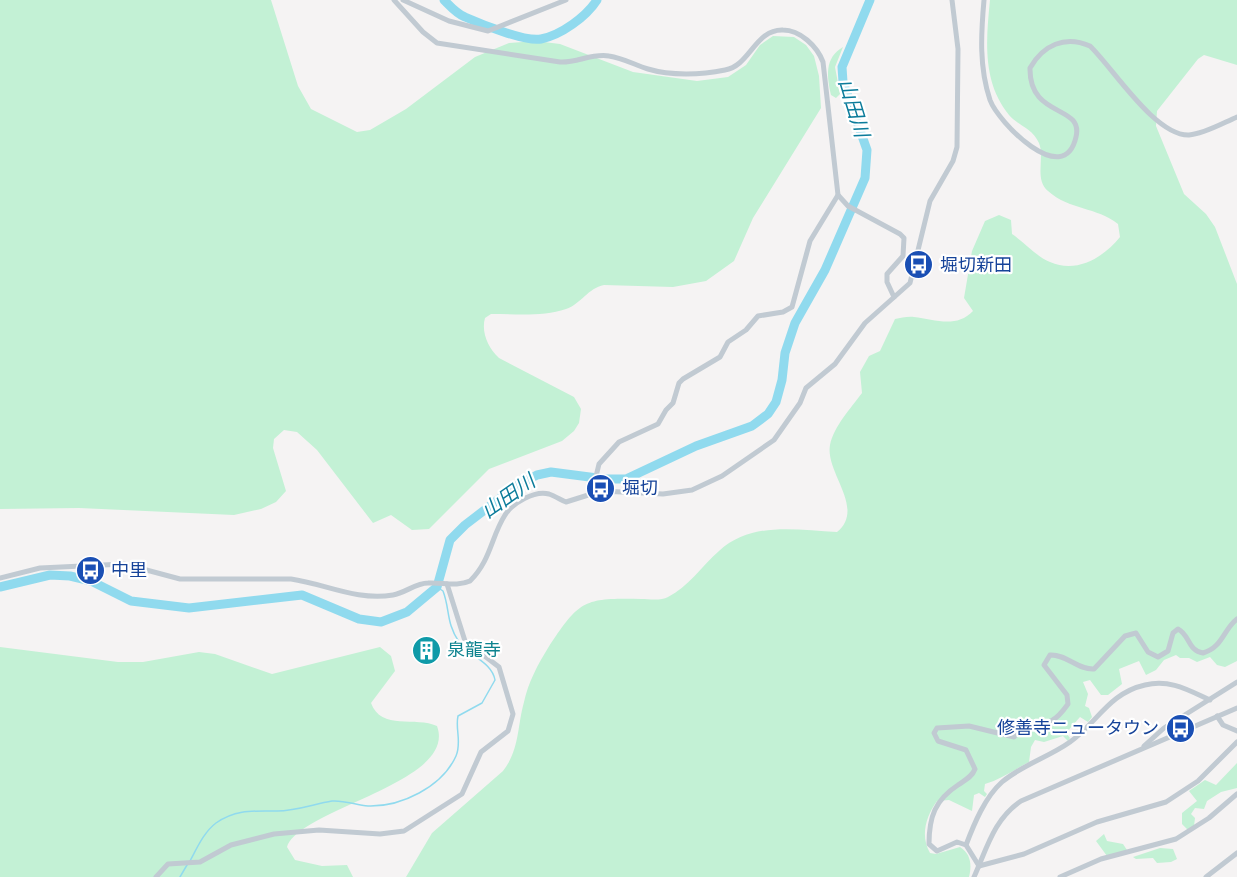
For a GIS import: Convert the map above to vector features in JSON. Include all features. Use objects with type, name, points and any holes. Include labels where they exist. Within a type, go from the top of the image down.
[{"type":"street","points":[[394,0],[437,43],[560,63],[574,63],[596,55],[608,56],[669,73],[725,70],[735,67],[767,33],[779,29],[790,30],[817,50],[823,62],[838,195],[848,206],[904,238],[903,256],[887,274],[894,297]]},
{"type":"street","points":[[403,0],[449,21],[488,31],[496,30],[566,0]]},
{"type":"street","points":[[0,578],[40,568],[124,564],[180,579],[291,579],[358,595],[393,595],[428,583],[466,583],[475,577],[491,551],[504,515],[518,503],[541,494],[548,493],[566,502],[593,489],[663,494],[692,490],[707,485],[752,457],[774,440],[800,403],[806,388],[843,356],[866,323],[910,283],[930,201],[955,154],[958,49],[952,0]]},
{"type":"street","points":[[984,0],[981,56],[991,102],[1008,128],[1043,154],[1054,157],[1067,151],[1076,137],[1076,130],[1067,114],[1046,106],[1037,98],[1032,88],[1030,68],[1043,50],[1067,41],[1079,41],[1090,46],[1157,121],[1177,132],[1188,135],[1237,117]]},
{"type":"street","points":[[593,489],[596,469],[619,442],[658,424],[675,400],[679,383],[720,357],[729,342],[746,330],[758,316],[783,312],[792,307],[810,241],[838,195]]},
{"type":"street","points":[[156,877],[168,864],[200,862],[231,845],[273,834],[318,830],[380,834],[404,831],[462,794],[481,752],[507,731],[513,714],[498,667],[465,641],[446,584]]},
{"type":"street","points":[[979,866],[966,845],[957,842],[936,851],[929,844],[934,809],[941,798],[973,775],[975,769],[966,750],[938,741],[934,733],[937,728],[969,726],[1014,737],[1026,724],[1043,725],[1055,719],[1068,704],[1067,695],[1044,665],[1050,656],[1059,656],[1084,668],[1094,669],[1125,636],[1136,633],[1148,652],[1158,657],[1168,651],[1173,633],[1178,629],[1186,635],[1192,647],[1203,653],[1220,644],[1229,626],[1237,619]]},
{"type":"street","points":[[1143,747],[1154,735],[1237,682]]},
{"type":"street","points":[[966,845],[973,824],[1001,783],[1071,742],[1102,708],[1123,693],[1145,685],[1171,683],[1210,700]]},
{"type":"street","points":[[974,877],[996,826],[1010,809],[1036,794],[1237,708]]},
{"type":"street","points":[[1217,716],[1223,725],[1237,731]]},
{"type":"street","points":[[979,866],[1024,854],[1097,822],[1166,802],[1191,787],[1237,742]]},
{"type":"street","points":[[1060,877],[1101,859],[1159,845],[1185,835],[1237,794]]},
{"type":"street","points":[[1206,877],[1237,853]]},
{"type":"green space","points":[[0,0],[271,0],[298,86],[311,109],[357,132],[370,130],[406,109],[475,57],[509,43],[536,41],[560,44],[633,72],[697,81],[728,77],[746,65],[760,45],[773,36],[794,37],[806,45],[814,56],[819,76],[821,108],[753,218],[734,261],[706,281],[673,287],[604,285],[593,289],[571,307],[557,312],[491,314],[485,318],[485,334],[495,354],[574,397],[581,409],[579,423],[574,431],[562,441],[489,469],[429,529],[412,530],[391,515],[373,523],[317,450],[297,432],[284,430],[274,439],[273,448],[286,491],[276,502],[261,509],[234,515],[79,508],[0,509]]},
{"type":"green space","points":[[990,0],[1237,0],[1237,65],[1204,55],[1198,59],[1157,111],[1156,126],[1184,194],[1206,214],[1215,227],[1237,284],[1237,661],[1225,667],[1217,665],[1210,657],[1197,662],[1176,655],[1164,660],[1156,670],[1146,675],[1139,661],[1119,669],[1122,684],[1108,695],[1101,695],[1090,680],[1083,682],[1088,694],[1085,706],[1089,708],[1092,717],[1088,722],[1080,717],[1066,733],[1070,738],[1068,741],[1063,736],[1044,742],[1035,740],[1031,747],[1029,762],[985,784],[984,791],[987,794],[985,797],[979,793],[974,795],[972,811],[949,800],[937,801],[933,807],[927,820],[925,833],[930,853],[936,854],[960,847],[970,860],[969,877],[406,877],[432,833],[503,771],[515,746],[526,695],[534,674],[548,648],[576,611],[595,601],[606,599],[668,597],[688,582],[719,551],[732,541],[746,535],[775,529],[837,532],[845,523],[846,501],[833,467],[830,445],[839,424],[862,393],[860,372],[869,356],[880,351],[895,319],[912,317],[945,322],[959,320],[973,311],[964,298],[972,251],[985,221],[999,215],[1011,220],[1012,234],[1040,257],[1060,265],[1080,265],[1089,262],[1106,251],[1120,237],[1118,224],[1110,218],[1065,202],[1044,186],[1039,143],[1033,133],[1009,115],[994,89],[987,45]]},
{"type":"green space","points":[[843,47],[835,67],[840,94],[836,98],[831,95],[828,68],[837,51]]},
{"type":"green space","points":[[0,647],[118,662],[143,662],[199,652],[215,654],[272,674],[380,647],[391,656],[395,671],[371,703],[376,712],[391,720],[429,723],[437,726],[437,746],[424,763],[402,779],[319,820],[298,833],[287,847],[295,860],[322,866],[347,865],[353,877],[0,877]]},
{"type":"green space","points":[[1237,763],[1237,788],[1221,792],[1207,801],[1204,809],[1195,808],[1191,814],[1195,818],[1194,826],[1188,830],[1182,824],[1182,813],[1197,801],[1189,791],[1205,780],[1216,785]]},
{"type":"green space","points":[[1104,834],[1107,841],[1123,844],[1127,850],[1107,856],[1096,841]]},
{"type":"green space","points":[[1160,848],[1173,849],[1177,859],[1157,863],[1153,858],[1136,859],[1133,857]]},
{"type":"waterway","points":[[444,0],[465,17],[503,32],[534,39],[549,37],[565,29],[586,13],[597,0]]},
{"type":"waterway","name":"山田川","points":[[0,587],[50,575],[70,576],[91,581],[131,601],[189,608],[302,595],[359,619],[381,622],[407,612],[437,587],[450,540],[465,525],[516,486],[537,475],[551,472],[605,479],[626,479],[696,446],[752,426],[768,414],[776,402],[782,380],[785,353],[795,323],[825,270],[865,178],[867,150],[843,82],[842,67],[870,0]]},
{"type":"waterway","points":[[190,861],[208,831],[223,818],[231,815],[245,812],[291,810],[332,801],[368,806],[394,803],[419,793],[441,777],[450,767],[458,751],[458,716],[482,703],[495,680],[490,668],[459,642],[452,629],[443,591],[437,587]]},
{"type":"waterway","points":[[180,877],[187,865]]},
{"type":"place","name":"堀切新田","points":[[919,265]]},
{"type":"place","name":"堀切","points":[[601,488]]},
{"type":"place","name":"中里","points":[[90,570]]},
{"type":"place","name":"泉龍寺","points":[[426,650]]},
{"type":"place","name":"修善寺ニュータウン","points":[[1180,728]]}]
